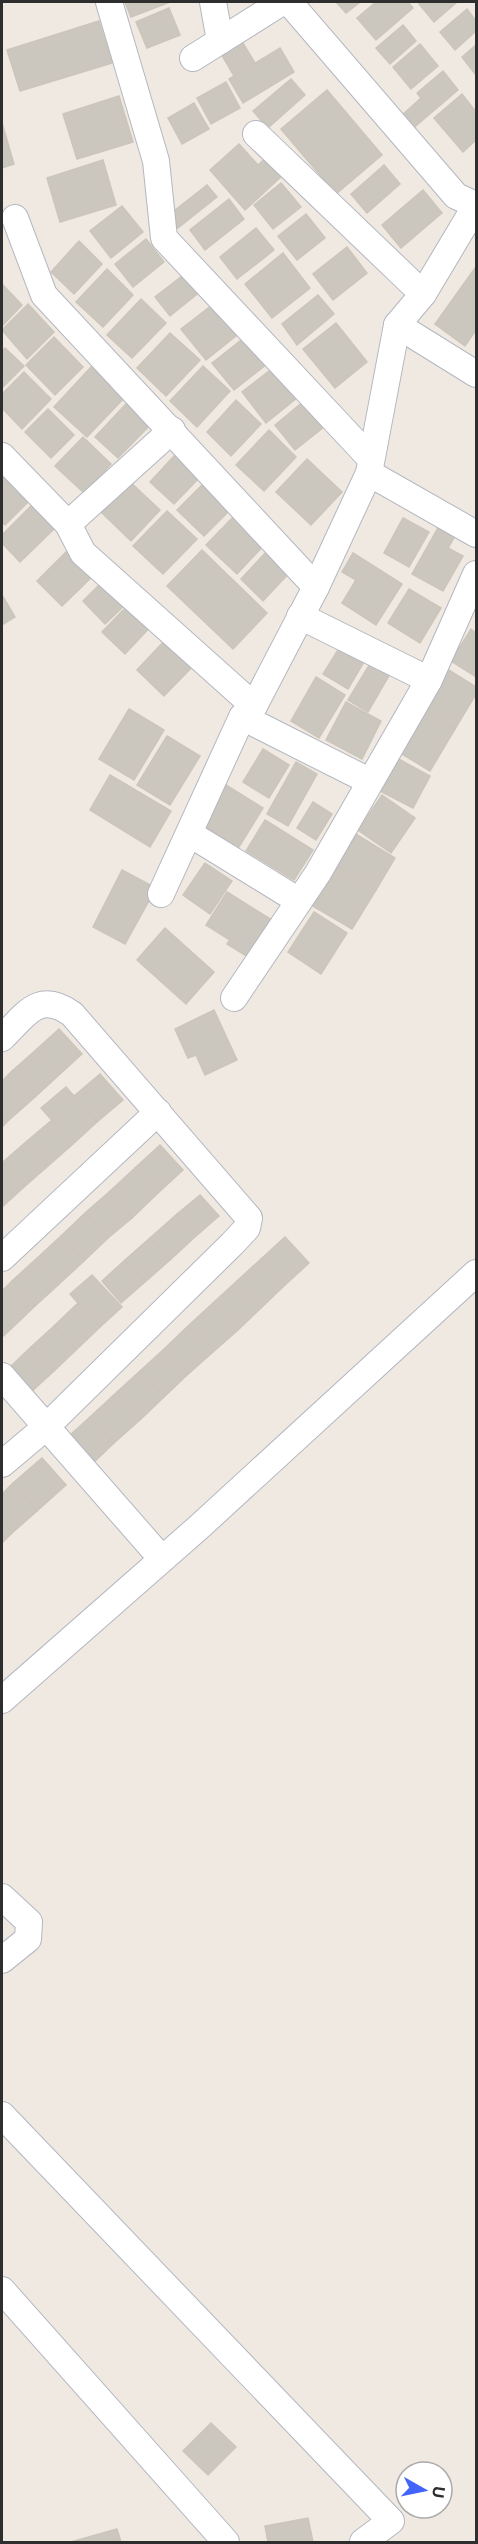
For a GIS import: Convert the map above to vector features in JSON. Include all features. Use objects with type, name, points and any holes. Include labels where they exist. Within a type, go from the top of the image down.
[{"type":"street","points":[[109,2],[156,161],[164,238],[370,466],[477,534]]},
{"type":"street","points":[[213,2],[220,40]]},
{"type":"street","points":[[193,58],[282,2]]},
{"type":"street","points":[[161,894],[248,712],[316,587],[370,466],[397,325],[423,294],[476,206],[456,196],[289,2]]},
{"type":"street","points":[[256,134],[423,294]]},
{"type":"street","points":[[15,218],[44,295],[316,587]]},
{"type":"street","points":[[397,325],[477,374]]},
{"type":"street","points":[[68,524],[172,430]]},
{"type":"street","points":[[2,456],[68,524],[82,552],[248,712],[369,781]]},
{"type":"street","points":[[234,998],[299,901],[429,680],[477,573]]},
{"type":"street","points":[[300,616],[429,680]]},
{"type":"street","points":[[190,834],[299,901]]},
{"type":"street","points":[[2,1038],[33,1009],[44,1002],[58,1004],[72,1014],[249,1218],[247,1228],[46,1427],[2,1464]]},
{"type":"street","points":[[2,1258],[158,1113]]},
{"type":"street","points":[[2,1700],[162,1559],[477,1273]]},
{"type":"street","points":[[2,1376],[162,1559]]},
{"type":"street","points":[[2,1897],[29,1922],[28,1939],[2,1960]]},
{"type":"street","points":[[2,2115],[391,2521],[363,2542]]},
{"type":"street","points":[[2,2290],[226,2542]]},
{"type":"building","points":[[125,2],[170,2],[131,17]]},
{"type":"building","points":[[336,2],[360,2],[346,13]]},
{"type":"building","points":[[376,2],[408,2],[413,8],[376,40],[357,18]]},
{"type":"building","points":[[422,2],[457,2],[434,22],[419,4]]},
{"type":"building","points":[[169,8],[180,35],[147,48],[136,22]]},
{"type":"building","points":[[467,9],[476,21],[476,31],[455,50],[440,32]]},
{"type":"building","points":[[99,21],[112,63],[20,91],[7,50]]},
{"type":"building","points":[[403,25],[416,41],[390,64],[376,48]]},
{"type":"building","points":[[241,40],[255,63],[234,76],[220,52]]},
{"type":"building","points":[[420,44],[438,66],[411,89],[393,67]]},
{"type":"building","points":[[476,45],[476,75],[462,57]]},
{"type":"building","points":[[280,48],[294,72],[243,103],[229,79]]},
{"type":"building","points":[[443,71],[458,90],[411,130],[400,117],[421,98],[417,93]]},
{"type":"building","points":[[291,79],[305,95],[268,128],[253,111]]},
{"type":"building","points":[[226,82],[240,108],[211,124],[197,98]]},
{"type":"building","points":[[327,90],[382,155],[336,194],[281,129]]},
{"type":"building","points":[[462,94],[476,112],[476,140],[463,152],[434,118]]},
{"type":"building","points":[[119,96],[133,142],[77,159],[63,114]]},
{"type":"building","points":[[194,103],[209,129],[182,144],[168,118]]},
{"type":"building","points":[[2,123],[14,164],[2,168]]},
{"type":"building","points":[[239,144],[258,165],[267,157],[283,175],[245,210],[210,170]]},
{"type":"building","points":[[103,160],[116,205],[60,222],[47,178]]},
{"type":"building","points":[[384,165],[400,184],[367,213],[351,194]]},
{"type":"building","points":[[281,183],[301,207],[273,229],[254,205]]},
{"type":"building","points":[[207,185],[217,197],[178,228],[169,215]]},
{"type":"building","points":[[423,190],[442,213],[401,248],[382,225]]},
{"type":"building","points":[[229,199],[244,219],[205,250],[190,230]]},
{"type":"building","points":[[122,206],[143,232],[111,258],[90,231]]},
{"type":"building","points":[[306,214],[325,238],[297,260],[278,236]]},
{"type":"building","points":[[256,228],[274,250],[237,279],[220,257]]},
{"type":"building","points":[[146,239],[164,262],[133,287],[115,264]]},
{"type":"building","points":[[79,241],[102,264],[74,294],[51,272]]},
{"type":"building","points":[[347,247],[367,273],[333,300],[313,274]]},
{"type":"building","points":[[283,253],[310,288],[272,318],[245,284]]},
{"type":"building","points":[[475,268],[476,330],[465,346],[435,324]]},
{"type":"building","points":[[107,269],[133,295],[103,327],[76,302]]},
{"type":"building","points":[[186,273],[201,291],[170,316],[155,297]]},
{"type":"building","points":[[2,284],[22,305],[2,326]]},
{"type":"building","points":[[318,295],[334,314],[297,345],[282,324]]},
{"type":"building","points":[[141,299],[166,323],[132,358],[107,335]]},
{"type":"building","points":[[28,304],[54,332],[27,359],[2,330]]},
{"type":"building","points":[[212,305],[236,336],[206,360],[181,329]]},
{"type":"building","points":[[336,323],[367,362],[335,388],[303,349]]},
{"type":"building","points":[[170,333],[200,360],[166,396],[137,368]]},
{"type":"building","points":[[54,337],[83,367],[55,395],[26,365]]},
{"type":"building","points":[[245,337],[267,364],[234,390],[212,363]]},
{"type":"building","points":[[5,348],[24,366],[2,388],[2,351]]},
{"type":"building","points":[[278,364],[302,394],[266,423],[242,392]]},
{"type":"building","points":[[203,366],[230,391],[197,427],[170,401]]},
{"type":"building","points":[[91,367],[124,398],[87,437],[54,407]]},
{"type":"building","points":[[24,372],[51,399],[22,429],[2,408],[2,394]]},
{"type":"building","points":[[310,396],[330,422],[295,450],[275,425]]},
{"type":"building","points":[[236,400],[261,424],[231,456],[207,432]]},
{"type":"building","points":[[126,404],[150,425],[118,458],[95,437]]},
{"type":"building","points":[[48,409],[74,435],[51,458],[25,432]]},
{"type":"building","points":[[269,430],[296,457],[264,491],[236,465]]},
{"type":"building","points":[[83,437],[111,464],[84,493],[55,466]]},
{"type":"building","points":[[175,455],[199,478],[174,504],[150,482]]},
{"type":"building","points":[[307,459],[342,492],[311,525],[276,492]]},
{"type":"building","points":[[2,473],[29,501],[5,525],[2,522]]},
{"type":"building","points":[[128,480],[160,510],[131,541],[100,511]]},
{"type":"building","points":[[202,485],[229,511],[204,536],[177,510]]},
{"type":"building","points":[[33,504],[56,527],[20,562],[2,543],[2,535]]},
{"type":"building","points":[[167,511],[197,539],[163,574],[133,546]]},
{"type":"building","points":[[236,514],[266,543],[237,574],[206,545]]},
{"type":"building","points":[[403,518],[429,532],[409,567],[384,553]]},
{"type":"building","points":[[439,526],[455,536],[448,548],[463,556],[443,591],[412,574]]},
{"type":"building","points":[[71,547],[96,573],[62,606],[37,581]]},
{"type":"building","points":[[202,550],[267,613],[233,649],[167,586]]},
{"type":"building","points":[[267,551],[290,572],[263,601],[241,579]]},
{"type":"building","points":[[353,553],[402,584],[376,625],[342,603],[356,580],[342,572]]},
{"type":"building","points":[[105,579],[128,602],[105,624],[83,601]]},
{"type":"building","points":[[409,589],[441,608],[420,643],[388,623]]},
{"type":"building","points":[[2,595],[15,617],[2,625]]},
{"type":"building","points":[[132,601],[154,623],[125,654],[102,632]]},
{"type":"building","points":[[471,629],[476,633],[476,677],[451,661]]},
{"type":"building","points":[[167,638],[195,664],[164,696],[137,670]]},
{"type":"building","points":[[341,645],[365,660],[348,689],[323,674]]},
{"type":"building","points":[[371,662],[390,674],[368,712],[348,700]]},
{"type":"building","points":[[447,669],[476,687],[476,694],[455,729],[422,709]]},
{"type":"building","points":[[316,677],[345,695],[319,738],[291,721]]},
{"type":"building","points":[[346,702],[381,721],[362,759],[326,740]]},
{"type":"building","points":[[129,709],[164,730],[134,780],[99,759]]},
{"type":"building","points":[[422,709],[455,729],[430,771],[397,751]]},
{"type":"building","points":[[167,736],[200,756],[170,805],[137,785]]},
{"type":"building","points":[[263,749],[289,765],[269,798],[243,782]]},
{"type":"building","points":[[393,756],[430,776],[413,808],[376,789]]},
{"type":"building","points":[[296,762],[317,774],[288,826],[267,814]]},
{"type":"building","points":[[110,775],[171,811],[150,847],[90,810]]},
{"type":"building","points":[[226,785],[263,808],[239,847],[202,825]]},
{"type":"building","points":[[382,795],[415,818],[391,853],[358,830]]},
{"type":"building","points":[[313,802],[332,814],[316,840],[297,828]]},
{"type":"building","points":[[265,820],[313,850],[294,880],[246,851]]},
{"type":"building","points":[[354,833],[395,858],[376,890],[335,865]]},
{"type":"building","points":[[205,863],[232,881],[210,914],[183,895]]},
{"type":"building","points":[[335,865],[376,890],[352,929],[311,905]]},
{"type":"building","points":[[122,870],[156,888],[125,944],[93,927]]},
{"type":"building","points":[[227,892],[272,920],[248,957],[227,944],[230,940],[206,925]]},
{"type":"building","points":[[314,912],[347,933],[321,974],[288,952]]},
{"type":"building","points":[[165,928],[214,972],[186,1004],[137,960]]},
{"type":"building","points":[[214,1010],[237,1060],[205,1075],[196,1055],[188,1058],[175,1029]]},
{"type":"building","points":[[59,1029],[82,1054],[60,1074],[37,1049]]},
{"type":"building","points":[[37,1049],[60,1074],[35,1097],[12,1071]]},
{"type":"building","points":[[12,1071],[35,1097],[9,1120],[2,1111],[2,1081]]},
{"type":"building","points":[[100,1074],[123,1100],[97,1122],[74,1096]]},
{"type":"building","points":[[66,1087],[97,1122],[73,1144],[41,1108]]},
{"type":"building","points":[[2,1111],[9,1120],[2,1127]]},
{"type":"building","points":[[52,1120],[73,1144],[48,1166],[27,1141]]},
{"type":"building","points":[[27,1141],[48,1166],[24,1187],[3,1162]]},
{"type":"building","points":[[160,1145],[183,1170],[158,1193],[135,1168]]},
{"type":"building","points":[[3,1162],[24,1187],[2,1207],[2,1164]]},
{"type":"building","points":[[135,1168],[158,1193],[132,1218],[109,1192]]},
{"type":"building","points":[[109,1192],[132,1218],[108,1238],[85,1213]]},
{"type":"building","points":[[200,1195],[219,1216],[196,1236],[177,1214]]},
{"type":"building","points":[[85,1213],[108,1238],[84,1261],[61,1236]]},
{"type":"building","points":[[177,1214],[196,1236],[170,1260],[150,1238]]},
{"type":"building","points":[[61,1236],[84,1261],[58,1285],[35,1260]]},
{"type":"building","points":[[285,1237],[309,1263],[285,1285],[261,1259]]},
{"type":"building","points":[[150,1238],[170,1260],[145,1282],[125,1260]]},
{"type":"building","points":[[261,1259],[285,1285],[261,1308],[237,1281]]},
{"type":"building","points":[[35,1260],[58,1285],[35,1306],[12,1281]]},
{"type":"building","points":[[125,1260],[145,1282],[121,1303],[102,1281]]},
{"type":"building","points":[[92,1275],[122,1307],[100,1327],[70,1294]]},
{"type":"building","points":[[12,1281],[35,1306],[11,1329],[2,1318],[2,1291]]},
{"type":"building","points":[[237,1281],[261,1308],[238,1330],[213,1303]]},
{"type":"building","points":[[78,1303],[100,1327],[76,1350],[54,1326]]},
{"type":"building","points":[[213,1303],[238,1330],[213,1352],[188,1326]]},
{"type":"building","points":[[2,1318],[11,1329],[2,1337]]},
{"type":"building","points":[[54,1326],[76,1350],[54,1371],[31,1347]]},
{"type":"building","points":[[188,1326],[213,1352],[186,1376],[163,1350]]},
{"type":"building","points":[[31,1347],[54,1371],[29,1394],[7,1370]]},
{"type":"building","points":[[163,1350],[186,1376],[164,1397],[140,1371]]},
{"type":"building","points":[[140,1371],[164,1397],[141,1419],[117,1392]]},
{"type":"building","points":[[117,1392],[141,1419],[114,1443],[90,1417]]},
{"type":"building","points":[[90,1417],[114,1443],[92,1464],[68,1437]]},
{"type":"building","points":[[42,1458],[66,1485],[37,1511],[13,1483]]},
{"type":"building","points":[[13,1483],[37,1511],[12,1533],[2,1522],[2,1494]]},
{"type":"building","points":[[2,1522],[12,1533],[2,1543]]},
{"type":"building","points":[[211,2423],[236,2447],[208,2475],[183,2451]]},
{"type":"building","points":[[308,2518],[313,2542],[268,2542],[265,2526]]},
{"type":"building","points":[[117,2529],[121,2542],[71,2542]]}]
